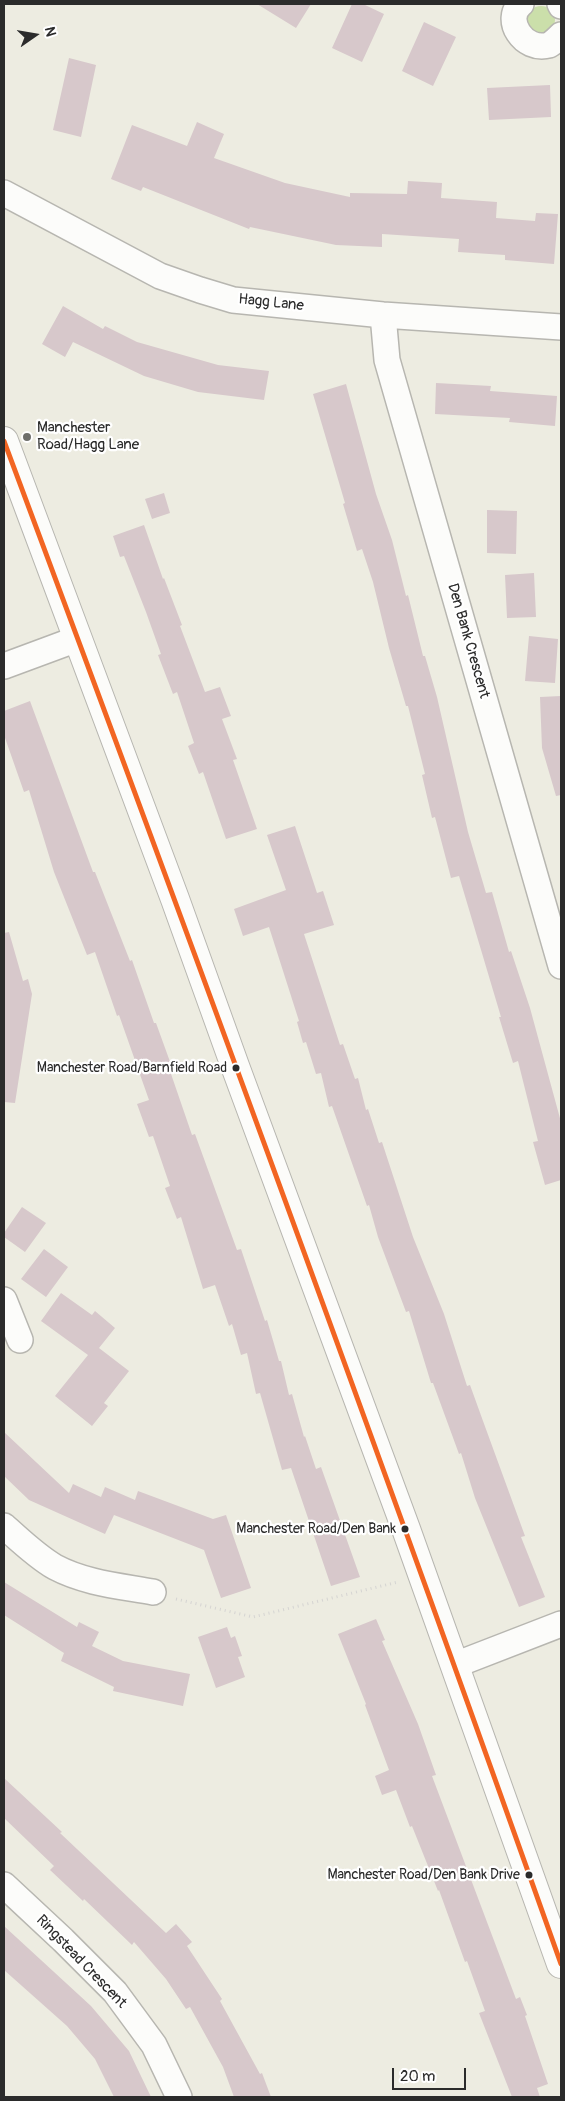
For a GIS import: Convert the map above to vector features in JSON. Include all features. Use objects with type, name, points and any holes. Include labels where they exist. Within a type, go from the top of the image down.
[{"type":"main road","points":[[4,441],[76,639],[175,899],[456,1665],[561,1964]]},
{"type":"street","points":[[517,5],[514,22],[520,38],[534,46],[550,44],[561,35]]},
{"type":"street","name":"Hagg Lane","points":[[4,193],[160,276],[233,300],[383,315],[561,327]]},
{"type":"street","name":"Den Bank Crescent","points":[[383,315],[386,360],[561,966]]},
{"type":"street","points":[[4,666],[76,639]]},
{"type":"street","points":[[4,1300],[20,1340]]},
{"type":"street","points":[[4,1526],[28,1548],[55,1567],[85,1579],[152,1592]]},
{"type":"street","points":[[456,1665],[561,1624]]},
{"type":"street","name":"Ringstead Crescent","points":[[4,1885],[64,1940],[115,1992],[154,2045],[179,2097]]},
{"type":"path","points":[[152,1592],[253,1617],[423,1576]]},
{"type":"green space","points":[[541,6],[551,10],[555,20],[551,30],[541,34],[531,30],[527,20],[531,10]]},
{"type":"building","points":[[257,4],[311,4],[296,28]]},
{"type":"building","points":[[352,4],[363,4],[384,14],[362,62],[332,48]]},
{"type":"building","points":[[424,22],[456,37],[433,86],[402,71]]},
{"type":"building","points":[[69,58],[96,65],[81,137],[53,130]]},
{"type":"building","points":[[550,85],[551,117],[489,120],[487,88]]},
{"type":"building","points":[[197,122],[224,134],[214,158],[285,183],[350,197],[350,193],[407,194],[408,181],[442,183],[441,198],[497,202],[496,218],[535,221],[536,213],[558,214],[554,264],[505,260],[505,255],[458,252],[459,239],[382,234],[382,247],[336,245],[250,227],[249,229],[143,187],[141,191],[111,179],[132,125],[187,146]]},
{"type":"building","points":[[63,306],[103,329],[105,326],[137,342],[218,365],[269,371],[264,400],[198,392],[144,376],[73,342],[65,357],[42,344]]},
{"type":"building","points":[[436,383],[491,386],[490,391],[557,396],[555,426],[509,422],[510,418],[435,414]]},
{"type":"building","points":[[346,384],[376,494],[392,540],[406,596],[408,595],[423,656],[425,656],[437,697],[468,832],[486,893],[492,892],[509,952],[511,951],[530,1008],[561,1122],[561,1180],[545,1185],[533,1142],[538,1141],[518,1061],[513,1063],[459,876],[451,878],[435,817],[432,818],[422,775],[425,774],[408,706],[406,706],[389,648],[373,582],[362,549],[357,551],[313,394]]},
{"type":"building","points":[[164,493],[170,513],[152,519],[145,499]]},
{"type":"building","points":[[487,510],[517,511],[516,554],[487,553]]},
{"type":"building","points":[[144,525],[205,692],[220,687],[231,716],[222,719],[237,759],[233,760],[257,829],[226,839],[203,772],[199,774],[188,746],[194,743],[177,692],[173,694],[158,655],[161,654],[146,612],[124,556],[120,557],[113,536]]},
{"type":"building","points":[[534,573],[536,617],[507,618],[505,575]]},
{"type":"building","points":[[529,636],[558,639],[555,683],[525,681]]},
{"type":"building","points":[[561,696],[561,795],[556,796],[542,748],[540,697]]},
{"type":"building","points":[[30,701],[93,872],[95,872],[130,961],[132,960],[154,1023],[156,1023],[173,1070],[170,1071],[192,1135],[195,1134],[237,1250],[241,1249],[265,1321],[267,1320],[279,1361],[281,1361],[289,1395],[292,1394],[304,1437],[316,1469],[321,1467],[360,1577],[331,1586],[291,1468],[282,1470],[260,1393],[256,1394],[247,1353],[241,1355],[232,1324],[229,1326],[215,1285],[203,1289],[181,1217],[177,1219],[165,1188],[170,1186],[153,1136],[149,1137],[137,1104],[149,1100],[119,1015],[117,1016],[95,952],[87,955],[54,872],[29,790],[24,792],[4,735],[4,711]]},
{"type":"building","points":[[295,826],[317,893],[323,891],[334,925],[304,934],[340,1045],[343,1044],[355,1079],[358,1078],[366,1110],[368,1109],[379,1143],[382,1142],[413,1237],[444,1314],[467,1386],[470,1385],[525,1536],[521,1537],[545,1597],[519,1607],[475,1498],[461,1453],[459,1454],[433,1383],[431,1383],[409,1311],[406,1312],[332,1106],[329,1107],[321,1073],[316,1074],[306,1042],[303,1043],[297,1022],[299,1021],[269,927],[243,936],[234,909],[286,890],[267,835]]},
{"type":"building","points":[[9,932],[23,981],[28,979],[32,994],[15,1103],[4,1102],[4,933]]},
{"type":"building","points":[[22,1207],[46,1223],[25,1252],[4,1237],[4,1233]]},
{"type":"building","points":[[44,1249],[68,1267],[46,1297],[21,1279]]},
{"type":"building","points":[[61,1293],[92,1315],[95,1311],[115,1328],[99,1348],[129,1371],[104,1403],[108,1406],[92,1426],[55,1396],[88,1355],[41,1321]]},
{"type":"building","points":[[4,1432],[69,1493],[73,1484],[101,1497],[105,1487],[135,1500],[138,1491],[213,1519],[226,1515],[251,1588],[221,1598],[204,1550],[114,1515],[105,1534],[29,1500],[4,1476]]},
{"type":"building","points":[[4,1582],[77,1627],[79,1622],[99,1632],[92,1646],[123,1661],[190,1674],[183,1706],[113,1691],[114,1687],[61,1661],[64,1653],[4,1615]]},
{"type":"building","points":[[376,1619],[385,1640],[382,1641],[418,1724],[436,1775],[432,1776],[516,1999],[520,1997],[527,2015],[525,2016],[548,2084],[537,2088],[540,2097],[512,2097],[479,2013],[485,2011],[467,1961],[465,1962],[439,1890],[412,1826],[410,1827],[396,1790],[382,1795],[375,1776],[389,1770],[366,1704],[338,1634]]},
{"type":"building","points":[[227,1627],[231,1638],[235,1636],[242,1656],[238,1657],[245,1677],[216,1688],[198,1637]]},
{"type":"building","points":[[4,1778],[166,1933],[176,1924],[192,1942],[187,1946],[222,1999],[220,2001],[260,2074],[262,2073],[271,2097],[234,2097],[223,2067],[190,2007],[186,2009],[166,1979],[134,1942],[132,1945],[84,1899],[83,1901],[50,1870],[54,1866],[4,1818]]},
{"type":"building","points":[[4,1926],[91,2006],[129,2051],[151,2097],[114,2097],[95,2059],[67,2026],[4,1970]]},
{"type":"transit line","points":[[4,441],[286,1201],[561,1964]]},
{"type":"place","name":"Manchester Road/Hagg Lane","points":[[27,437]]},
{"type":"place","name":"Manchester Road/Barnfield Road","points":[[236,1068]]},
{"type":"place","name":"Manchester Road/Den Bank","points":[[405,1529]]},
{"type":"place","name":"Manchester Road/Den Bank Drive","points":[[529,1875]]}]
